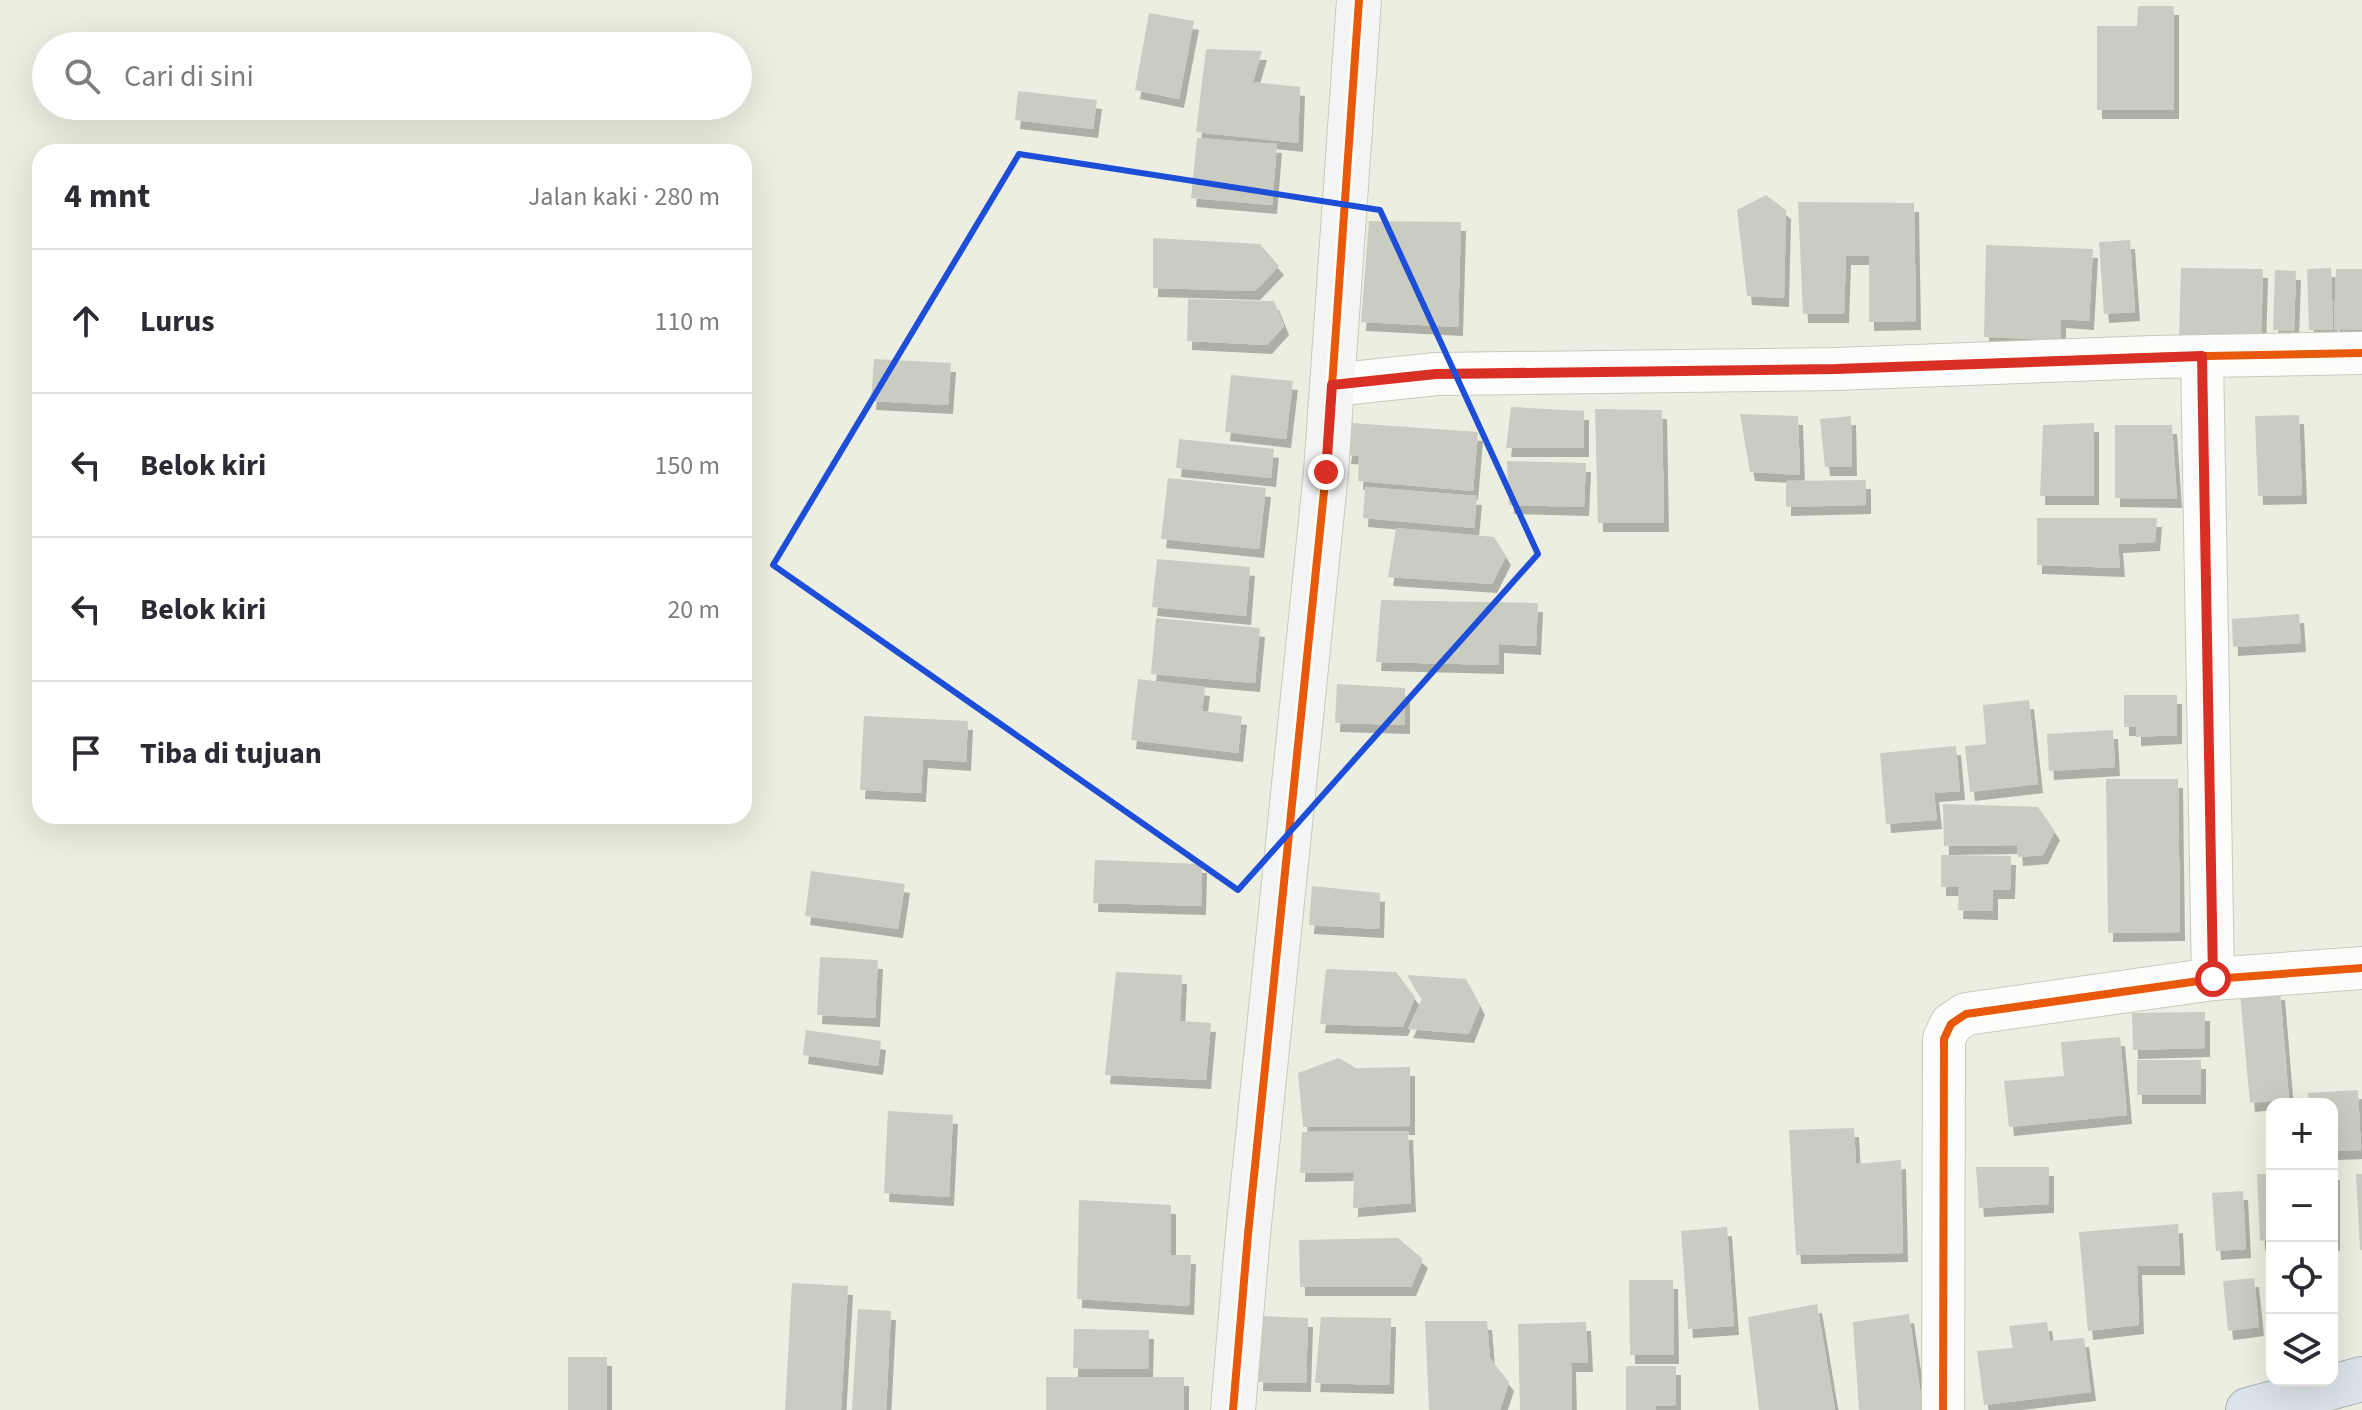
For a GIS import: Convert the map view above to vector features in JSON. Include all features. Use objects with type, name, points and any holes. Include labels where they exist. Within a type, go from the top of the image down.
[{"type":"highway","points":[[2248,1410],[2362,1379]]},
{"type":"street","points":[[1233,1410],[1249,1219],[1306,680],[1332,385],[1347,133],[1359,0]]},
{"type":"street","points":[[1332,385],[1436,374],[1836,369],[2362,353]]},
{"type":"street","points":[[2202,356],[2213,979]]},
{"type":"street","points":[[1943,1410],[1944,1039],[1951,1024],[1966,1014],[2213,979],[2362,968]]},
{"type":"highlighted area","points":[[1019,154],[1380,210],[1538,554],[1238,890],[773,565]]},
{"type":"building","points":[[2138,6],[2174,6],[2174,110],[2097,110],[2097,26],[2137,26]]},
{"type":"building","points":[[1149,13],[1194,21],[1179,99],[1135,90]]},
{"type":"building","points":[[1206,49],[1262,51],[1253,82],[1300,87],[1298,143],[1196,132]]},
{"type":"building","points":[[1018,91],[1097,100],[1093,129],[1015,120]]},
{"type":"building","points":[[1197,138],[1277,144],[1272,205],[1191,198]]},
{"type":"building","points":[[1766,195],[1786,210],[1784,298],[1747,296],[1737,210]]},
{"type":"building","points":[[1798,202],[1914,203],[1916,321],[1869,322],[1869,256],[1846,256],[1844,314],[1803,314]]},
{"type":"building","points":[[1369,221],[1461,222],[1458,327],[1361,322]]},
{"type":"building","points":[[1153,238],[1260,244],[1279,266],[1255,291],[1153,288]]},
{"type":"building","points":[[2130,240],[2135,312],[2104,314],[2099,242]]},
{"type":"building","points":[[1986,245],[2093,249],[2089,321],[2061,319],[2061,340],[1984,337]]},
{"type":"building","points":[[2181,268],[2263,269],[2261,340],[2179,338]]},
{"type":"building","points":[[2331,268],[2333,330],[2309,330],[2307,269]]},
{"type":"building","points":[[2336,269],[2362,269],[2362,330],[2334,330]]},
{"type":"building","points":[[2275,270],[2296,271],[2294,331],[2273,330]]},
{"type":"building","points":[[1188,299],[1274,301],[1284,326],[1267,345],[1187,341]]},
{"type":"building","points":[[874,359],[951,363],[948,405],[871,401]]},
{"type":"building","points":[[1231,375],[1293,381],[1286,439],[1225,432]]},
{"type":"building","points":[[1511,407],[1584,411],[1584,448],[1506,448]]},
{"type":"building","points":[[1595,409],[1662,410],[1664,523],[1598,523]]},
{"type":"building","points":[[1740,414],[1798,416],[1800,475],[1750,472]]},
{"type":"building","points":[[2299,415],[2302,495],[2258,496],[2255,416]]},
{"type":"building","points":[[1851,416],[1852,467],[1825,467],[1820,419]]},
{"type":"building","points":[[1351,423],[1478,432],[1473,491],[1358,481],[1359,456],[1346,455]]},
{"type":"building","points":[[2094,423],[2094,496],[2040,496],[2043,425]]},
{"type":"building","points":[[2115,425],[2172,425],[2177,499],[2115,498]]},
{"type":"building","points":[[1179,439],[1274,449],[1271,478],[1176,468]]},
{"type":"building","points":[[1507,461],[1586,463],[1584,507],[1509,505]]},
{"type":"building","points":[[1168,478],[1266,488],[1259,549],[1161,539]]},
{"type":"building","points":[[1866,480],[1866,505],[1786,507],[1786,481]]},
{"type":"building","points":[[1365,487],[1477,496],[1474,528],[1363,518]]},
{"type":"building","points":[[2037,518],[2157,518],[2155,542],[2118,544],[2120,568],[2037,565]]},
{"type":"building","points":[[1396,528],[1494,537],[1506,556],[1492,584],[1388,577]]},
{"type":"building","points":[[1157,559],[1250,567],[1246,616],[1152,607]]},
{"type":"building","points":[[1381,600],[1538,603],[1536,646],[1499,644],[1499,665],[1376,662]]},
{"type":"building","points":[[2299,614],[2301,643],[2233,647],[2232,619]]},
{"type":"building","points":[[1156,618],[1260,628],[1255,683],[1151,674]]},
{"type":"building","points":[[1138,679],[1205,687],[1202,711],[1242,716],[1238,753],[1131,740]]},
{"type":"building","points":[[1337,684],[1405,688],[1405,725],[1335,723]]},
{"type":"building","points":[[2124,695],[2177,695],[2177,735],[2136,737],[2136,727],[2124,727]]},
{"type":"building","points":[[2029,700],[2038,784],[1970,792],[1965,746],[1986,744],[1983,705]]},
{"type":"building","points":[[864,716],[968,721],[966,762],[923,759],[921,793],[860,790]]},
{"type":"building","points":[[2113,730],[2115,767],[2049,771],[2047,734]]},
{"type":"building","points":[[1956,746],[1960,791],[1934,793],[1937,820],[1886,824],[1880,753]]},
{"type":"building","points":[[2106,779],[2178,779],[2180,932],[2108,933]]},
{"type":"building","points":[[1943,804],[2038,807],[2055,831],[2043,855],[2018,857],[2017,845],[1944,846]]},
{"type":"building","points":[[1941,855],[2011,856],[2010,890],[1993,890],[1993,911],[1958,910],[1959,887],[1941,887]]},
{"type":"building","points":[[1095,860],[1202,864],[1201,906],[1093,903]]},
{"type":"building","points":[[811,871],[905,884],[898,929],[805,916]]},
{"type":"building","points":[[1312,886],[1380,893],[1379,929],[1309,925]]},
{"type":"building","points":[[820,957],[878,960],[875,1018],[817,1015]]},
{"type":"building","points":[[1326,969],[1396,972],[1415,997],[1403,1027],[1320,1024]]},
{"type":"building","points":[[1116,972],[1182,975],[1180,1021],[1211,1023],[1206,1080],[1105,1075]]},
{"type":"building","points":[[1407,975],[1466,979],[1480,1006],[1469,1034],[1408,1029],[1422,999]]},
{"type":"building","points":[[2280,991],[2289,1098],[2266,1098],[2266,1101],[2250,1103],[2240,994]]},
{"type":"building","points":[[2205,1012],[2205,1048],[2133,1050],[2132,1013]]},
{"type":"building","points":[[806,1030],[881,1041],[878,1066],[803,1055]]},
{"type":"building","points":[[2120,1037],[2127,1115],[2009,1127],[2004,1081],[2064,1076],[2061,1042]]},
{"type":"building","points":[[1339,1058],[1356,1068],[1410,1067],[1410,1126],[1303,1127],[1298,1073]]},
{"type":"building","points":[[2137,1060],[2201,1060],[2201,1095],[2137,1095]]},
{"type":"building","points":[[2358,1090],[2361,1150],[2338,1151],[2338,1098],[2308,1098],[2308,1093]]},
{"type":"building","points":[[888,1111],[953,1115],[949,1197],[884,1193]]},
{"type":"building","points":[[1854,1128],[1856,1164],[1901,1160],[1903,1253],[1796,1255],[1789,1130]]},
{"type":"building","points":[[1408,1131],[1411,1203],[1353,1208],[1354,1172],[1300,1173],[1302,1132]]},
{"type":"building","points":[[1976,1167],[2049,1167],[2049,1204],[1979,1208]]},
{"type":"building","points":[[2257,1174],[2266,1174],[2266,1240],[2260,1241]]},
{"type":"building","points":[[2356,1174],[2362,1174],[2362,1250],[2360,1250]]},
{"type":"building","points":[[2243,1191],[2246,1249],[2216,1251],[2212,1193]]},
{"type":"building","points":[[1079,1200],[1171,1205],[1171,1255],[1191,1255],[1189,1306],[1077,1299]]},
{"type":"building","points":[[2178,1224],[2180,1266],[2137,1266],[2139,1325],[2088,1331],[2079,1232]]},
{"type":"building","points":[[1727,1227],[1734,1326],[1688,1329],[1681,1231]]},
{"type":"building","points":[[1398,1238],[1423,1259],[1411,1287],[1300,1287],[1299,1240]]},
{"type":"building","points":[[2254,1278],[2259,1327],[2228,1331],[2223,1281]]},
{"type":"building","points":[[1629,1280],[1673,1280],[1674,1355],[1630,1355]]},
{"type":"building","points":[[792,1283],[848,1286],[841,1410],[785,1410]]},
{"type":"building","points":[[1817,1304],[1835,1410],[1759,1410],[1748,1317]]},
{"type":"building","points":[[858,1309],[891,1311],[886,1410],[852,1410]]},
{"type":"building","points":[[1909,1314],[1923,1410],[1859,1410],[1853,1322]]},
{"type":"building","points":[[1260,1316],[1308,1318],[1306,1383],[1258,1382]]},
{"type":"building","points":[[1321,1317],[1391,1318],[1389,1385],[1315,1383]]},
{"type":"building","points":[[1425,1321],[1487,1321],[1490,1358],[1509,1382],[1500,1410],[1429,1410]]},
{"type":"building","points":[[1586,1322],[1588,1363],[1571,1363],[1572,1410],[1520,1410],[1518,1324]]},
{"type":"building","points":[[2047,1322],[2050,1341],[2084,1338],[2091,1392],[1984,1405],[1977,1351],[2013,1348],[2009,1326]]},
{"type":"building","points":[[1074,1329],[1149,1330],[1148,1369],[1073,1368]]},
{"type":"building","points":[[568,1357],[607,1357],[607,1410],[568,1410]]},
{"type":"building","points":[[1626,1366],[1676,1366],[1676,1405],[1656,1406],[1656,1410],[1626,1410]]},
{"type":"building","points":[[1046,1377],[1184,1377],[1184,1410],[1046,1410]]},
{"type":"cycle path","points":[[1233,1410],[1248,1234],[1326,472],[1359,0]]},
{"type":"cycle path","points":[[1332,385],[1436,374],[1836,369],[2362,353]]},
{"type":"cycle path","points":[[1943,1410],[1944,1039],[1951,1024],[1966,1014],[2213,979],[2362,968]]},
{"type":"route","points":[[1326,472],[1332,385],[1436,374],[1836,369],[2202,356],[2213,979]]}]
